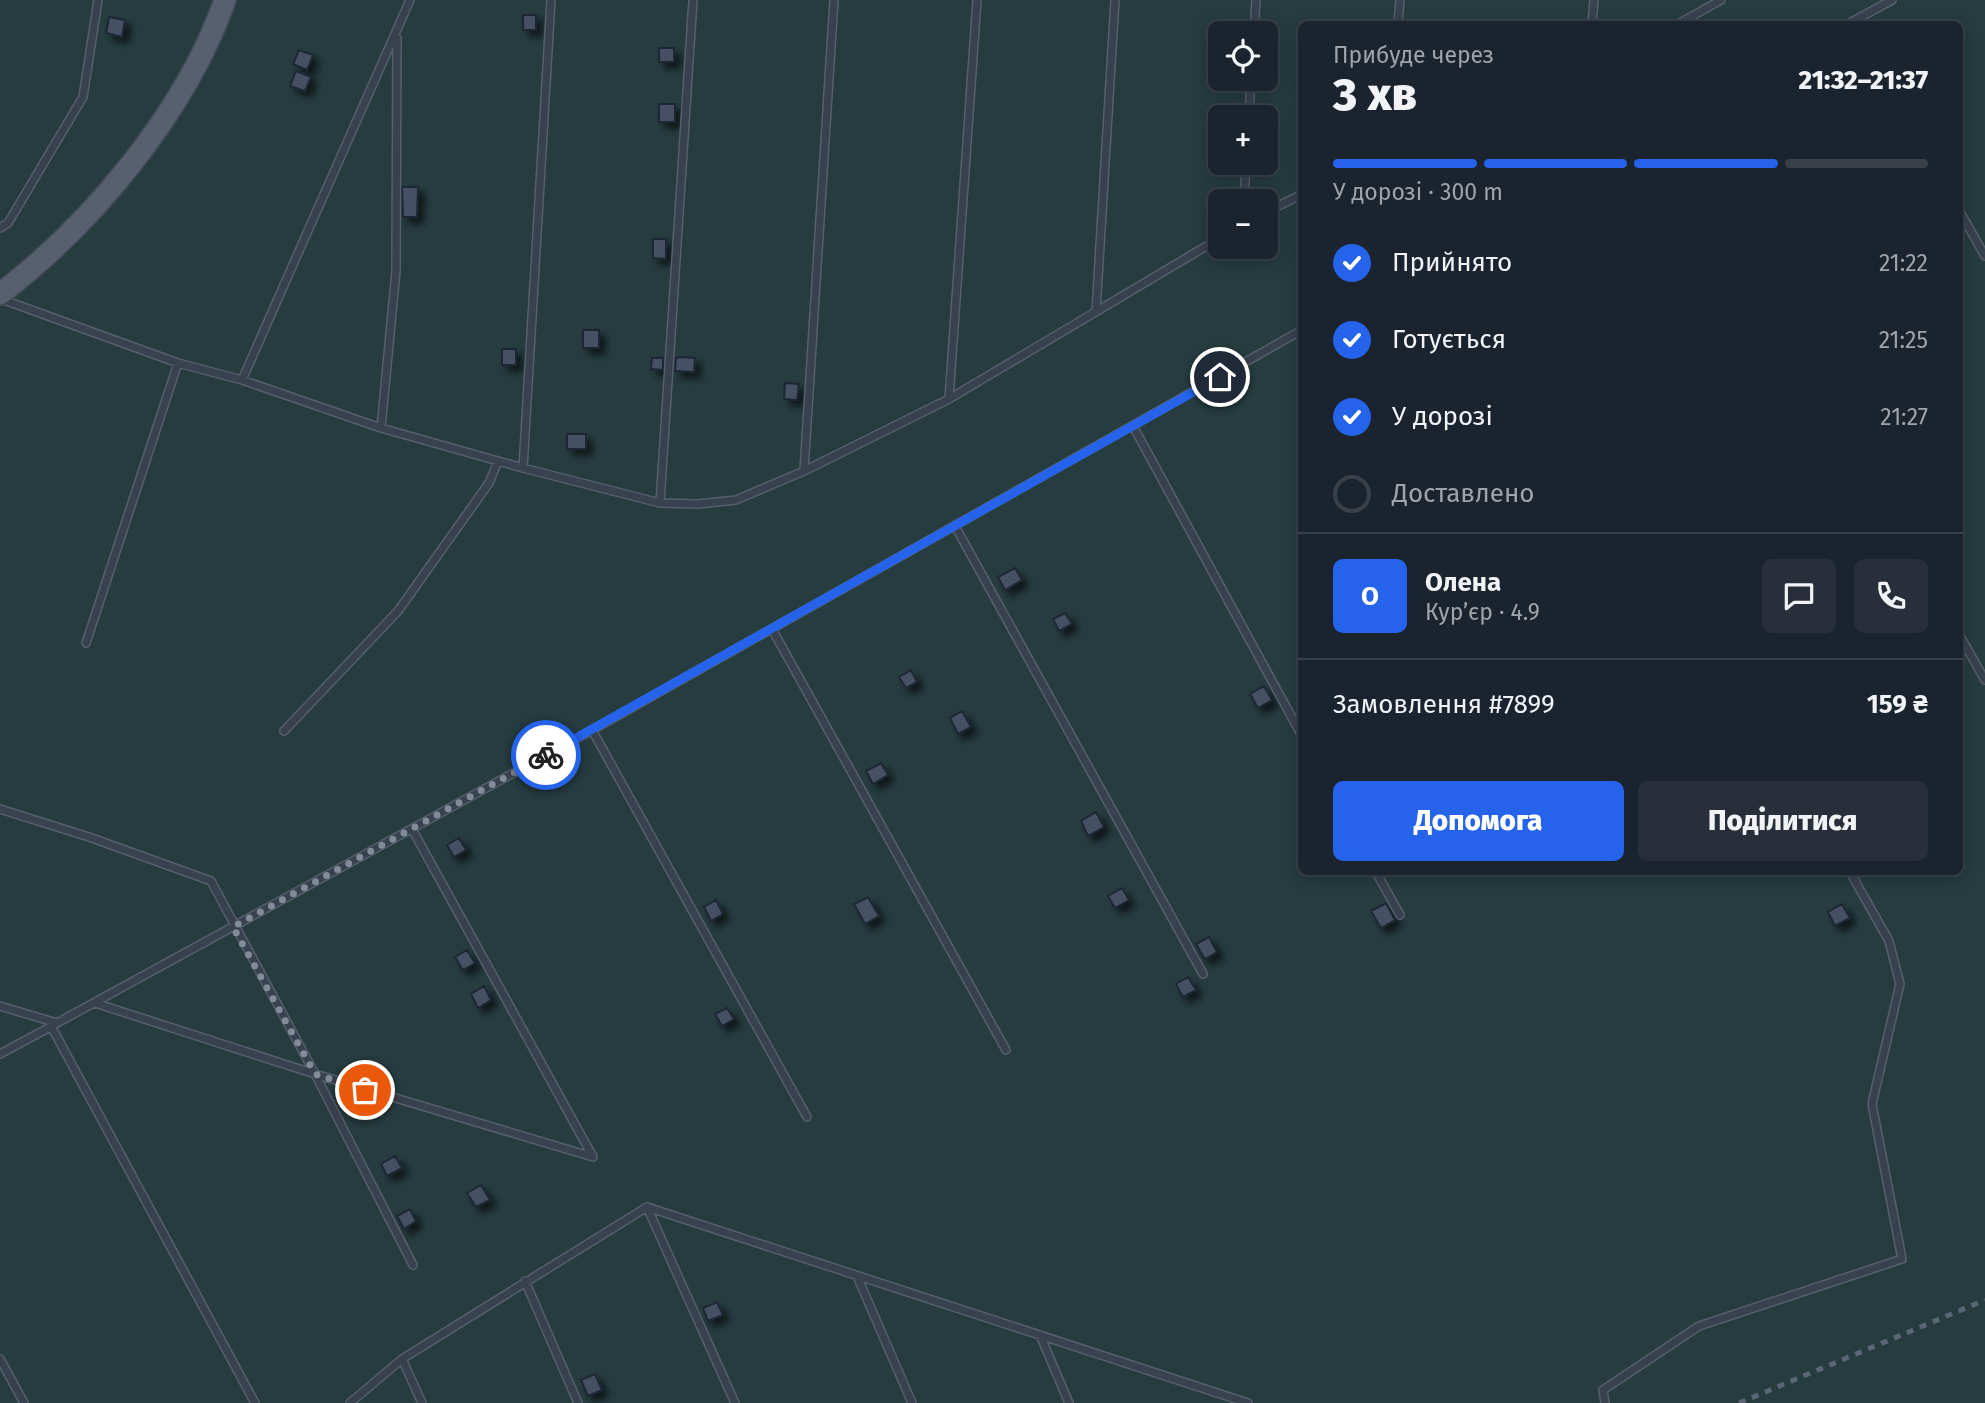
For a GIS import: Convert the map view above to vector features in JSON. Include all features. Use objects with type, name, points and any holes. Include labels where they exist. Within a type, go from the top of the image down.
[{"type":"main road","points":[[0,296],[76,226],[118,180],[174,104],[213,33],[225,0]]},
{"type":"lane","points":[[0,228],[8,223],[83,97],[98,0]]},
{"type":"lane","points":[[242,380],[410,0]]},
{"type":"lane","points":[[523,468],[551,0]]},
{"type":"lane","points":[[660,503],[693,0]]},
{"type":"lane","points":[[804,471],[834,0]]},
{"type":"lane","points":[[948,399],[977,0]]},
{"type":"lane","points":[[1097,311],[1115,0]]},
{"type":"lane","points":[[1254,21],[1255,0]]},
{"type":"lane","points":[[1398,21],[1399,0]]},
{"type":"lane","points":[[1592,21],[1594,0]]},
{"type":"lane","points":[[1683,21],[1721,0]]},
{"type":"lane","points":[[1857,21],[1892,0]]},
{"type":"lane","points":[[381,428],[396,271],[397,33]]},
{"type":"lane","points":[[1278,206],[1298,196]]},
{"type":"lane","points":[[1963,217],[1985,256]]},
{"type":"lane","points":[[0,296],[178,363],[242,380],[381,428],[660,503],[698,504],[736,500],[804,471],[948,399],[1208,245]]},
{"type":"lane","points":[[0,1055],[592,730],[1298,332]]},
{"type":"lane","points":[[86,643],[178,363]]},
{"type":"lane","points":[[1133,426],[1298,729]]},
{"type":"lane","points":[[284,731],[398,611],[489,483],[498,461]]},
{"type":"lane","points":[[955,526],[1203,974]]},
{"type":"lane","points":[[772,629],[1006,1050]]},
{"type":"lane","points":[[1963,641],[1985,681]]},
{"type":"lane","points":[[592,730],[807,1117]]},
{"type":"lane","points":[[0,810],[89,837],[211,881],[233,927],[315,1074],[413,1265]]},
{"type":"lane","points":[[95,1003],[315,1074],[593,1157],[412,829]]},
{"type":"lane","points":[[1378,875],[1400,915]]},
{"type":"lane","points":[[1605,1403],[1603,1390],[1699,1326],[1902,1259],[1872,1104],[1900,984],[1889,942],[1852,875]]},
{"type":"lane","points":[[0,1006],[54,1025],[255,1403]]},
{"type":"lane","points":[[648,1208],[735,1403]]},
{"type":"lane","points":[[350,1403],[402,1359],[525,1281],[648,1208],[1248,1403]]},
{"type":"lane","points":[[858,1276],[912,1403]]},
{"type":"lane","points":[[525,1281],[579,1403]]},
{"type":"lane","points":[[1040,1335],[1069,1403]]},
{"type":"lane","points":[[0,1359],[24,1403]]},
{"type":"lane","points":[[402,1359],[422,1403]]},
{"type":"green space","points":[[0,0],[1985,0],[1985,1403],[0,1403]]},
{"type":"building","points":[[523,15],[536,15],[536,30],[523,30]]},
{"type":"building","points":[[109,17],[125,20],[122,37],[106,33]]},
{"type":"building","points":[[659,48],[674,48],[674,62],[659,62]]},
{"type":"building","points":[[299,50],[313,55],[307,70],[293,64]]},
{"type":"building","points":[[296,71],[311,77],[305,91],[290,86]]},
{"type":"building","points":[[659,104],[675,104],[675,122],[659,122]]},
{"type":"building","points":[[402,187],[418,187],[417,217],[403,217]]},
{"type":"building","points":[[653,239],[666,239],[666,259],[653,258]]},
{"type":"building","points":[[583,330],[599,330],[599,348],[583,348]]},
{"type":"building","points":[[502,349],[516,349],[516,365],[502,365]]},
{"type":"building","points":[[652,358],[663,358],[663,370],[651,369]]},
{"type":"building","points":[[676,358],[695,358],[694,372],[675,371]]},
{"type":"building","points":[[785,383],[799,384],[797,400],[784,399]]},
{"type":"building","points":[[567,434],[586,434],[586,449],[567,449]]},
{"type":"building","points":[[1015,568],[1022,580],[1005,590],[998,577]]},
{"type":"building","points":[[1065,613],[1072,624],[1059,631],[1053,619]]},
{"type":"building","points":[[911,670],[917,682],[906,688],[899,677]]},
{"type":"building","points":[[1264,686],[1272,700],[1258,708],[1250,694]]},
{"type":"building","points":[[962,711],[971,727],[958,734],[950,718]]},
{"type":"building","points":[[881,763],[888,775],[873,784],[866,771]]},
{"type":"building","points":[[1096,812],[1104,827],[1088,836],[1081,821]]},
{"type":"building","points":[[459,838],[466,850],[454,857],[447,845]]},
{"type":"building","points":[[1122,888],[1129,900],[1115,908],[1108,896]]},
{"type":"building","points":[[868,897],[879,916],[865,924],[854,904]]},
{"type":"building","points":[[716,900],[723,914],[711,921],[704,907]]},
{"type":"building","points":[[1386,903],[1395,920],[1381,928],[1371,911]]},
{"type":"building","points":[[1842,904],[1850,918],[1835,926],[1828,912]]},
{"type":"building","points":[[1209,937],[1217,952],[1205,959],[1196,944]]},
{"type":"building","points":[[467,950],[475,963],[463,970],[455,957]]},
{"type":"building","points":[[1188,977],[1196,990],[1183,997],[1176,984]]},
{"type":"building","points":[[484,986],[491,1000],[478,1008],[471,994]]},
{"type":"building","points":[[727,1008],[734,1019],[722,1026],[715,1014]]},
{"type":"building","points":[[395,1156],[402,1168],[387,1176],[381,1164]]},
{"type":"building","points":[[481,1185],[490,1200],[476,1207],[467,1193]]},
{"type":"building","points":[[410,1209],[416,1221],[404,1229],[397,1216]]},
{"type":"building","points":[[717,1302],[723,1315],[708,1321],[703,1308]]},
{"type":"building","points":[[595,1374],[602,1390],[588,1396],[581,1380]]},
{"type":"railway","points":[[1739,1403],[1985,1300]]},
{"type":"way so far","points":[[365,1090],[315,1074],[233,927],[546,755]]},
{"type":"route","points":[[546,755],[1220,377]]}]
